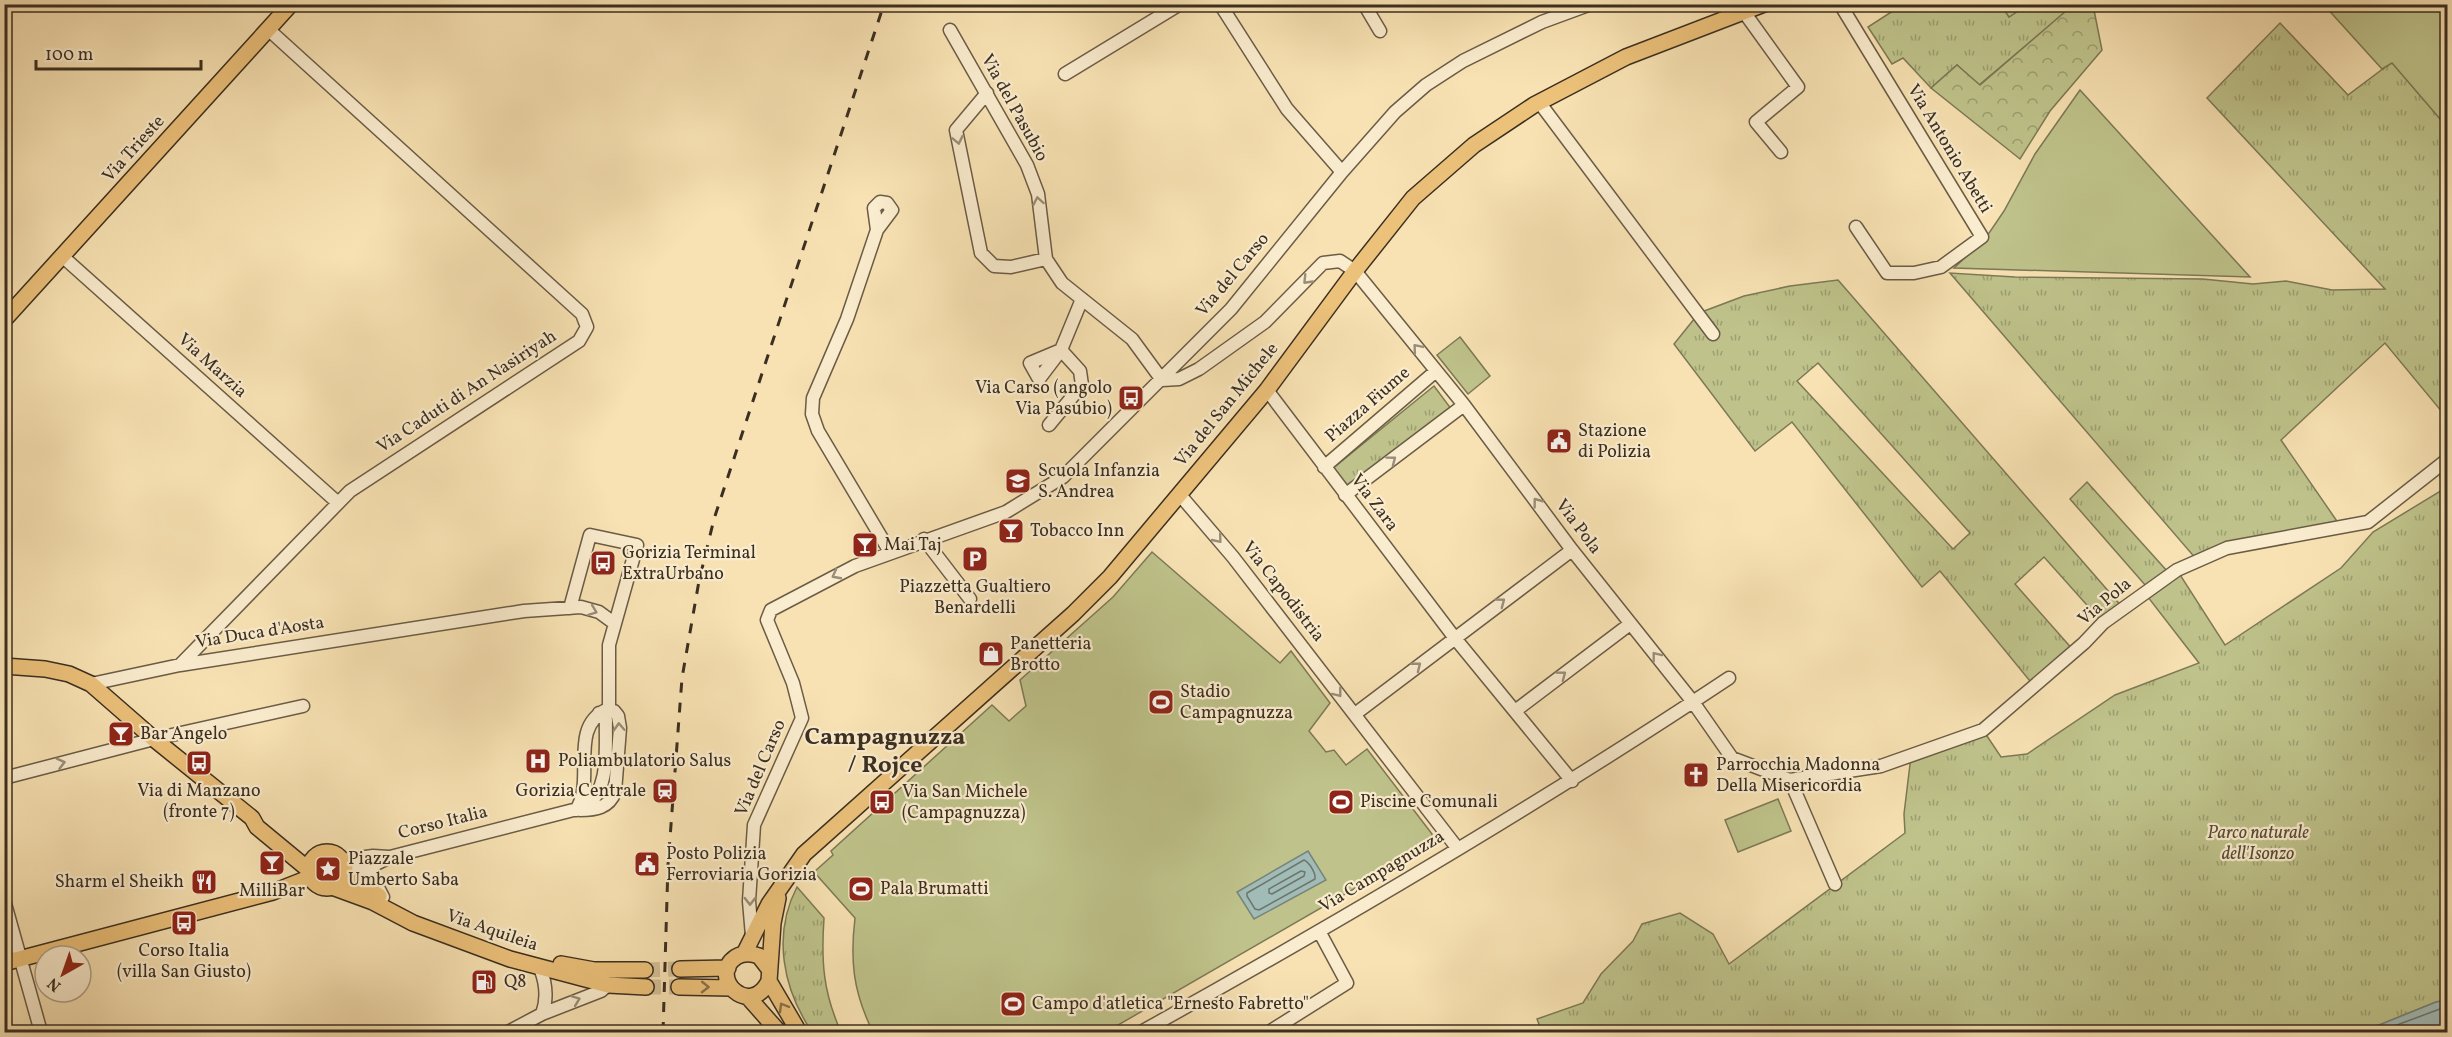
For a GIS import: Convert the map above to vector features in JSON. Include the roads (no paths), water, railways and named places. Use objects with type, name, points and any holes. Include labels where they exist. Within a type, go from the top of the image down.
[{"type":"main road","name":"Via Trieste","points":[[4,320],[291,4]]},
{"type":"main road","name":"Via del San Michele","points":[[744,954],[781,886],[804,854],[1073,614],[1110,577],[1267,390],[1355,271],[1413,198],[1474,145],[1539,102],[1626,57],[1764,4]]},
{"type":"main road","points":[[4,666],[45,669],[69,674],[91,684],[252,819],[261,822],[302,853],[321,886],[338,885],[344,867]]},
{"type":"main road","points":[[4,963],[273,892],[311,869],[320,853],[336,854],[344,867],[385,900]]},
{"type":"main road","name":"Via del San Michele","points":[[769,975],[773,923],[781,886]]},
{"type":"main road","name":"Via Aquileia","points":[[332,887],[373,902],[441,935],[540,968],[608,985],[646,987]]},
{"type":"main road","name":"Via Aquileia","points":[[385,900],[441,927],[528,956],[594,970],[645,970]]},
{"type":"main road","points":[[779,1032],[748,997],[736,993],[731,988],[727,979],[728,968],[733,960],[744,954],[759,956],[799,1032]]},
{"type":"main road","points":[[680,969],[728,968]]},
{"type":"main road","points":[[748,997],[762,992],[769,975]]},
{"type":"main road","points":[[679,987],[731,988]]},
{"type":"street","points":[[1065,74],[1180,4]]},
{"type":"street","points":[[1220,4],[1287,109],[1342,172]]},
{"type":"street","points":[[1364,4],[1380,31]]},
{"type":"street","name":"Via del Carso","points":[[752,936],[749,901],[754,825],[802,718],[793,683],[767,620],[769,613],[855,566],[927,538],[1006,512],[1063,477],[1231,309],[1379,128],[1426,85],[1463,61],[1492,46],[1542,22],[1591,4]]},
{"type":"street","name":"Via Antonio Abetti","points":[[1840,4],[1982,237],[1941,267],[1914,273],[1887,273],[1856,227]]},
{"type":"street","points":[[1744,12],[1798,87],[1756,122],[1781,152]]},
{"type":"street","name":"Via Caduti di An Nasiriyah","points":[[180,665],[338,502],[363,480],[579,342],[587,327],[582,314],[269,30]]},
{"type":"street","name":"Via del Pasubio","points":[[950,30],[1027,165],[1038,194],[1046,259],[1062,283],[1132,339],[1162,380]]},
{"type":"street","points":[[987,93],[956,130],[981,253],[994,266],[1011,267],[1046,259]]},
{"type":"street","points":[[1539,102],[1713,334]]},
{"type":"street","points":[[878,230],[847,319],[813,398],[812,414],[818,431],[890,552]]},
{"type":"street","name":"Via Marzia","points":[[62,256],[338,502]]},
{"type":"street","points":[[1162,380],[1179,379],[1199,369],[1265,322],[1323,263],[1340,261],[1355,271]]},
{"type":"street","name":"Via Pola","points":[[1355,271],[1464,405],[1572,550],[1693,702],[1732,758],[1790,780],[1881,766],[1983,730],[2084,643],[2103,623],[2177,570],[2226,548],[2368,522],[2448,459]]},
{"type":"street","points":[[1049,425],[1082,385],[1080,370],[1061,350],[1082,299]]},
{"type":"street","name":"Piazza Fiume","points":[[1324,467],[1436,371]]},
{"type":"street","name":"Via Zara","points":[[1267,390],[1454,637],[1572,781]]},
{"type":"street","points":[[1345,495],[1464,405]]},
{"type":"street","name":"Via Capodistria","points":[[1180,495],[1233,557],[1458,849]]},
{"type":"street","points":[[570,608],[590,535],[637,545],[609,645],[602,783],[598,794],[590,803],[576,810]]},
{"type":"street","points":[[927,538],[970,599]]},
{"type":"street","points":[[1354,714],[1572,550]]},
{"type":"street","name":"Via Duca d'Aosta","points":[[91,684],[180,665],[524,610],[581,607],[598,612],[614,623]]},
{"type":"street","points":[[1515,711],[1630,624]]},
{"type":"street","name":"Via Campagnuzza","points":[[1141,1032],[1154,1029],[1572,781],[1729,678]]},
{"type":"street","points":[[4,778],[154,739],[303,706]]},
{"type":"street","points":[[576,810],[582,792],[586,732],[604,711]]},
{"type":"street","points":[[1790,780],[1835,884]]},
{"type":"street","name":"Corso Italia","points":[[344,867],[372,866],[390,857],[576,810]]},
{"type":"street","name":"Corso Italia","points":[[344,867],[366,856],[390,857]]},
{"type":"street","points":[[372,866],[372,876],[376,887],[385,900]]},
{"type":"street","points":[[4,900],[41,1032]]},
{"type":"street","points":[[1269,1032],[1347,983],[1319,931]]},
{"type":"street","points":[[540,968],[546,996],[543,1014]]},
{"type":"street","points":[[508,1032],[543,1014],[601,991],[608,985]]},
{"type":"water","points":[[1308,851],[1326,880],[1254,919],[1237,892]]},
{"type":"water","points":[[2447,1000],[2447,1032],[2362,1032],[2436,1002]]},
{"type":"tunnel","points":[[645,970],[680,969]]},
{"type":"tunnel","points":[[646,987],[679,987]]},
{"type":"railway","points":[[663,1032],[668,865],[682,678],[699,581],[714,519],[884,4]]},
{"type":"place","name":"Via Carso (angolo Via Pasubio)","points":[[1131,398]]},
{"type":"place","name":"Stazione di Polizia","points":[[1559,441]]},
{"type":"place","name":"Scuola Infanzia S. Andrea","points":[[1018,481]]},
{"type":"place","name":"Tobacco Inn","points":[[1011,531]]},
{"type":"place","name":"Mai Taj","points":[[865,545]]},
{"type":"place","name":"Piazzetta Gualtiero Benardelli","points":[[975,559]]},
{"type":"place","name":"Gorizia Terminal ExtraUrbano","points":[[603,563]]},
{"type":"place","name":"Panetteria Brotto","points":[[991,654]]},
{"type":"place","name":"Stadio Campagnuzza","points":[[1161,702]]},
{"type":"place","name":"Bar Angelo","points":[[121,734]]},
{"type":"place","name":"Poliambulatorio Salus","points":[[538,761]]},
{"type":"place","name":"Via di Manzano (fronte 7)","points":[[199,763]]},
{"type":"place","name":"Parrocchia Madonna Della Misericordia","points":[[1696,775]]},
{"type":"place","name":"Gorizia Centrale","points":[[665,791]]},
{"type":"place","name":"Via San Michele (Campagnuzza)","points":[[882,802]]},
{"type":"place","name":"Piscine Comunali","points":[[1341,802]]},
{"type":"place","name":"MilliBar","points":[[272,863]]},
{"type":"place","name":"Posto Polizia Ferroviaria Gorizia","points":[[647,864]]},
{"type":"place","name":"Piazzale Umberto Saba","points":[[328,869]]},
{"type":"place","name":"Sharm el Sheikh","points":[[204,882]]},
{"type":"place","name":"Pala Brumatti","points":[[861,889]]},
{"type":"place","name":"Corso Italia (villa San Giusto)","points":[[184,923]]},
{"type":"place","name":"Q8","points":[[484,982]]},
{"type":"place","name":"Campo d'atletica \"Ernesto Fabretto\"","points":[[1013,1004]]},
{"type":"district","name":"Campagnuzza / Rojce","points":[[885,752]]},
{"type":"park label","name":"Parco naturale dell'Isonzo","points":[[2258,843]]}]
